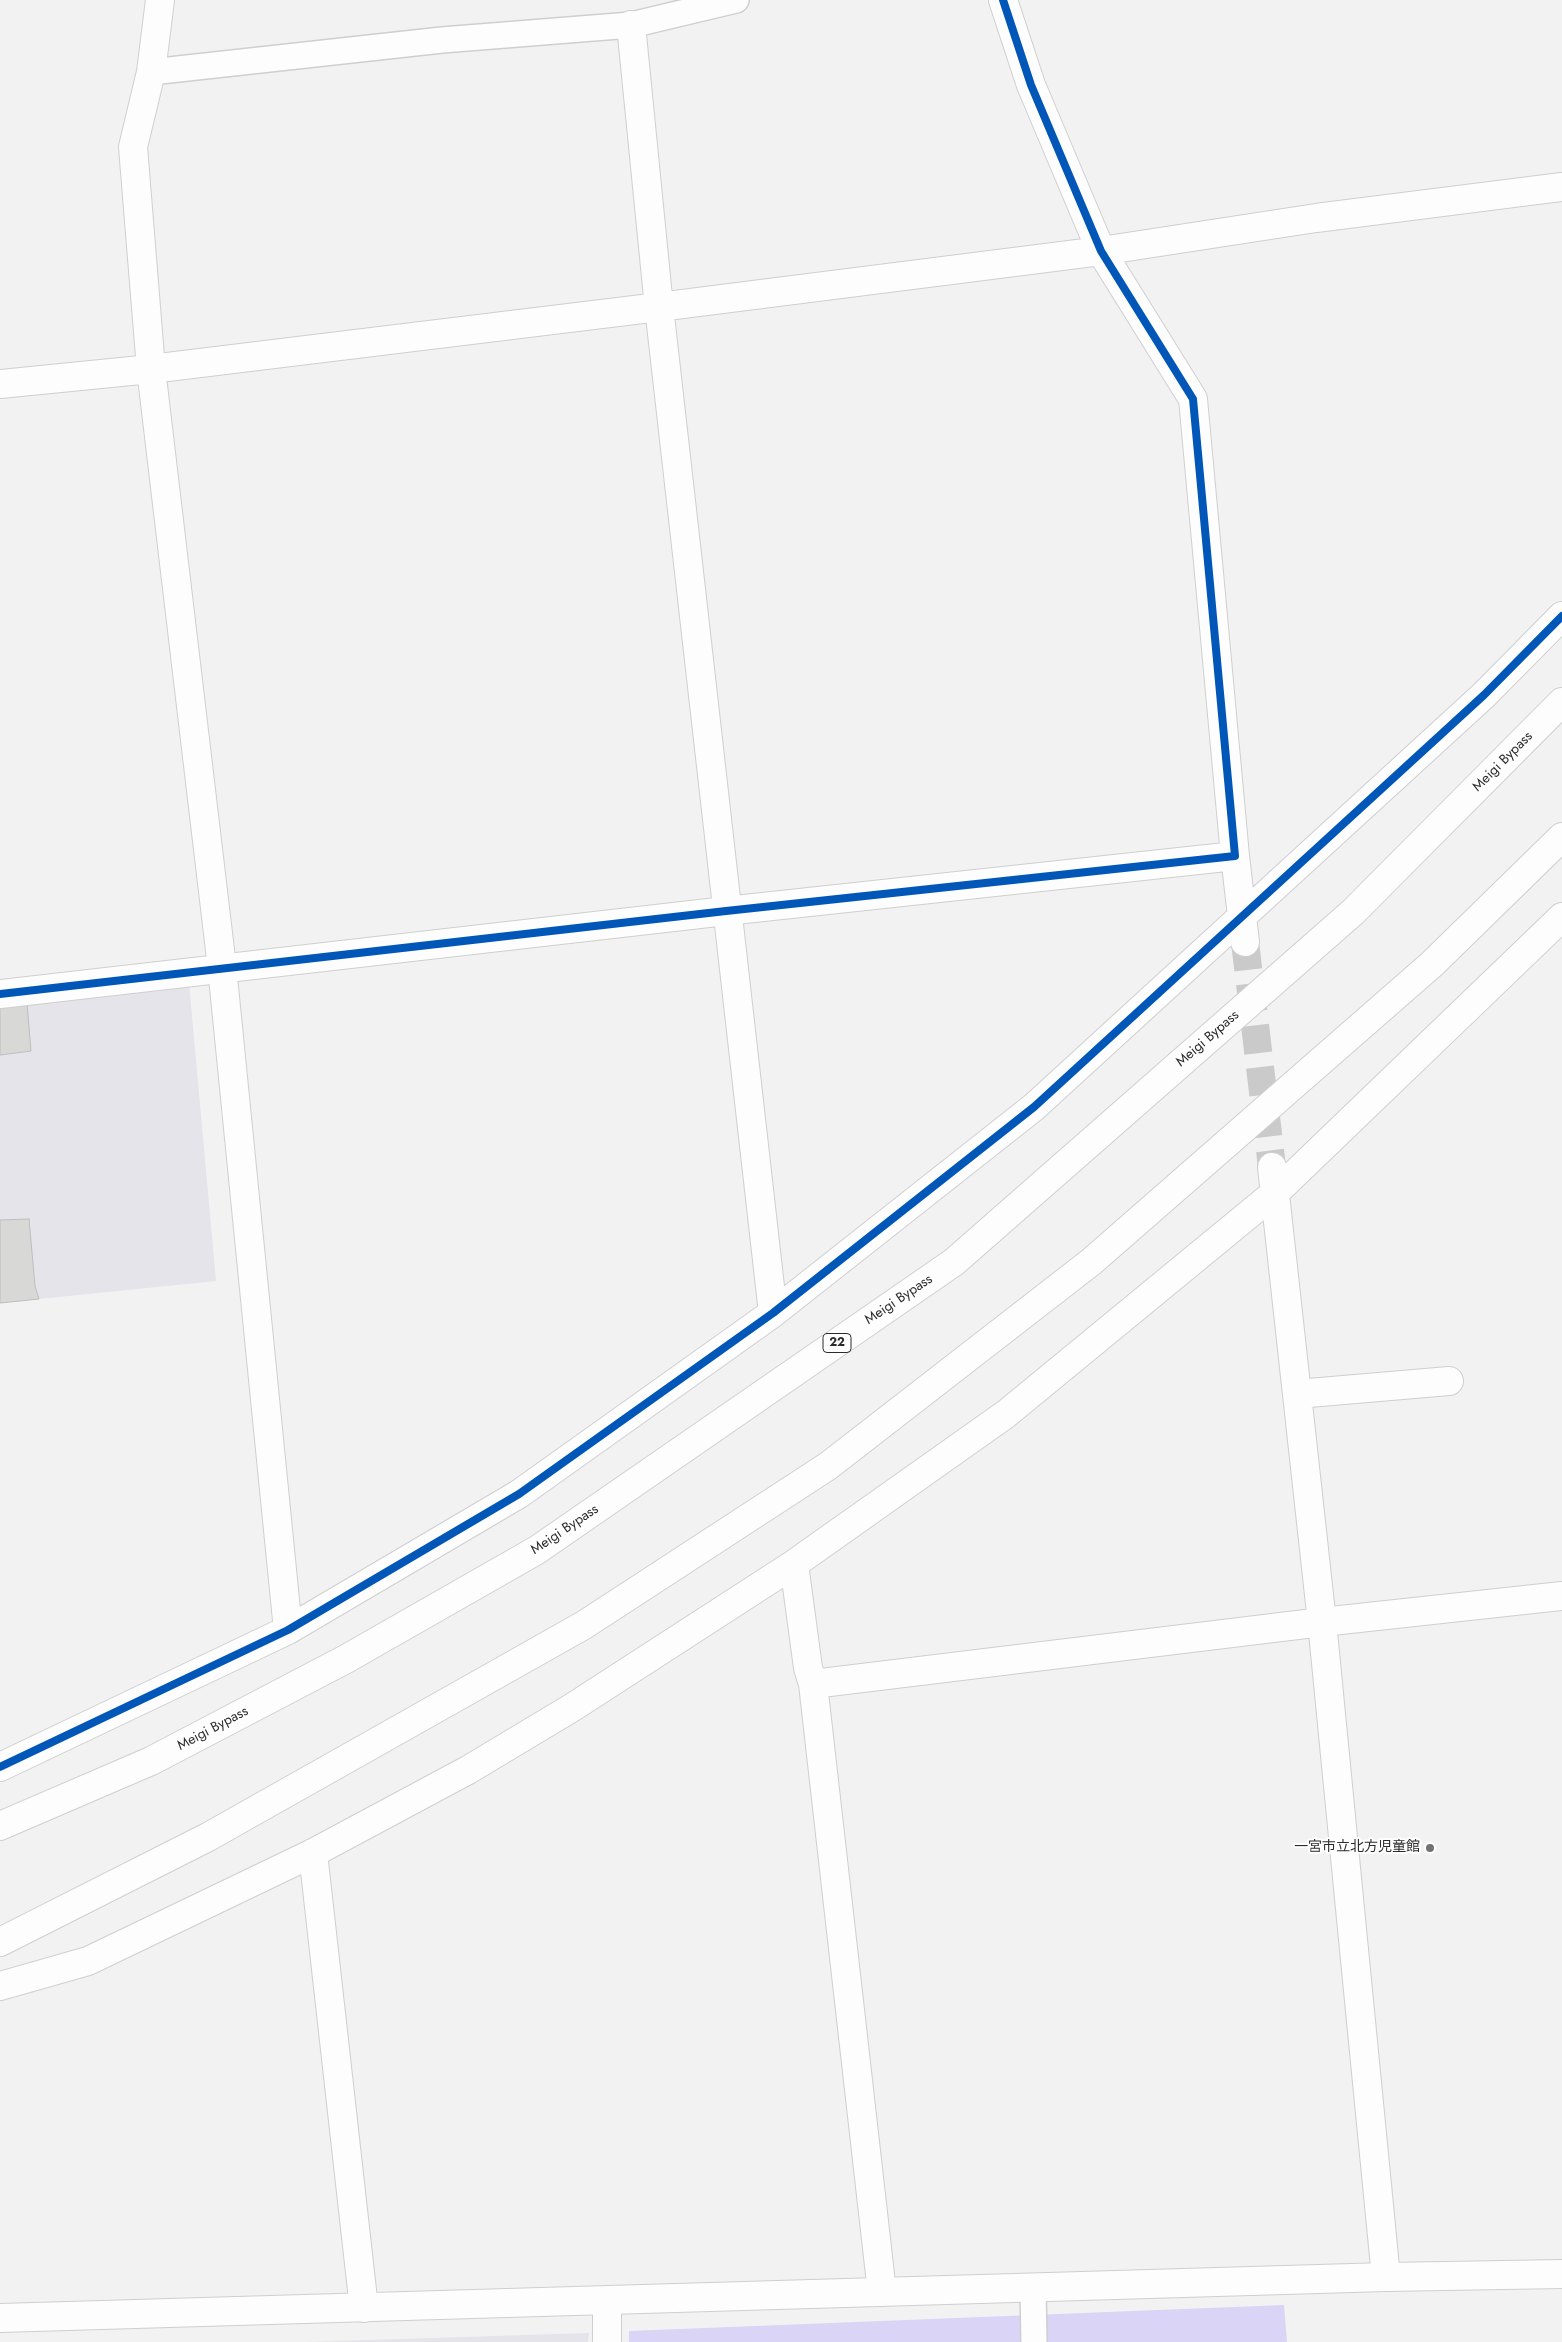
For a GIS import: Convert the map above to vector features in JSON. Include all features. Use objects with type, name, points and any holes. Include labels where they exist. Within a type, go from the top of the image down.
[{"type":"main road","points":[[160,0],[151,72],[133,147],[151,369],[222,967],[288,1630]]},
{"type":"main road","points":[[1003,0],[1031,85],[1101,251],[1193,399],[1243,929]]},
{"type":"main road","points":[[631,25],[659,307],[773,1313]]},
{"type":"main road","points":[[0,384],[151,369],[659,307],[1101,251],[1316,218],[1562,188]]},
{"type":"main road","points":[[0,1766],[288,1630],[519,1494],[773,1313],[1034,1107],[1243,929],[1484,695],[1562,616]]},
{"type":"main road","name":"Meigi Bypass","points":[[0,1826],[151,1761],[346,1659],[537,1550],[954,1262],[1353,912],[1562,702]]},
{"type":"main road","points":[[0,1942],[208,1837],[584,1625],[828,1466],[1091,1262],[1432,964],[1562,837]]},
{"type":"main road","points":[[0,994],[222,967],[1235,856]]},
{"type":"main road","points":[[0,1986],[88,1961],[313,1853],[468,1770],[573,1707],[794,1564],[1006,1414],[1274,1180],[1562,917]]},
{"type":"main road","points":[[1274,1180],[1322,1622],[1386,2277]]},
{"type":"main road","points":[[1298,1394],[1449,1381]]},
{"type":"main road","points":[[794,1564],[808,1668],[813,1684],[882,2292]]},
{"type":"main road","points":[[813,1684],[1322,1622],[1562,1596]]},
{"type":"main road","points":[[313,1853],[364,2308]]},
{"type":"main road","points":[[0,2318],[1386,2277],[1562,2274]]},
{"type":"main road","points":[[606,2342],[607,2301]]},
{"type":"lane","points":[[151,72],[442,40],[631,25],[736,0]]},
{"type":"lane","points":[[1033,2287],[1034,2342]]},
{"type":"shaded area","points":[[188,972],[216,1281],[0,1303],[0,1009]]},
{"type":"shaded area","points":[[1284,2305],[1287,2342],[629,2342],[629,2331]]},
{"type":"shaded area","points":[[589,2333],[588,2342],[306,2342]]},
{"type":"building","points":[[26,991],[31,1051],[0,1055],[0,994]]},
{"type":"building","points":[[29,1219],[35,1286],[39,1299],[0,1303],[0,1220]]},
{"type":"tunnel","points":[[1245,942],[1272,1167]]},
{"type":"cycle path","points":[[0,994],[726,911],[1235,856],[1193,399],[1101,251],[1031,85],[1003,0]]},
{"type":"cycle path","points":[[0,1767],[288,1630],[519,1494],[773,1313],[1034,1107],[1484,695],[1562,616]]},
{"type":"place","name":"一宮市立北方児童館","points":[[1430,1848]]}]
